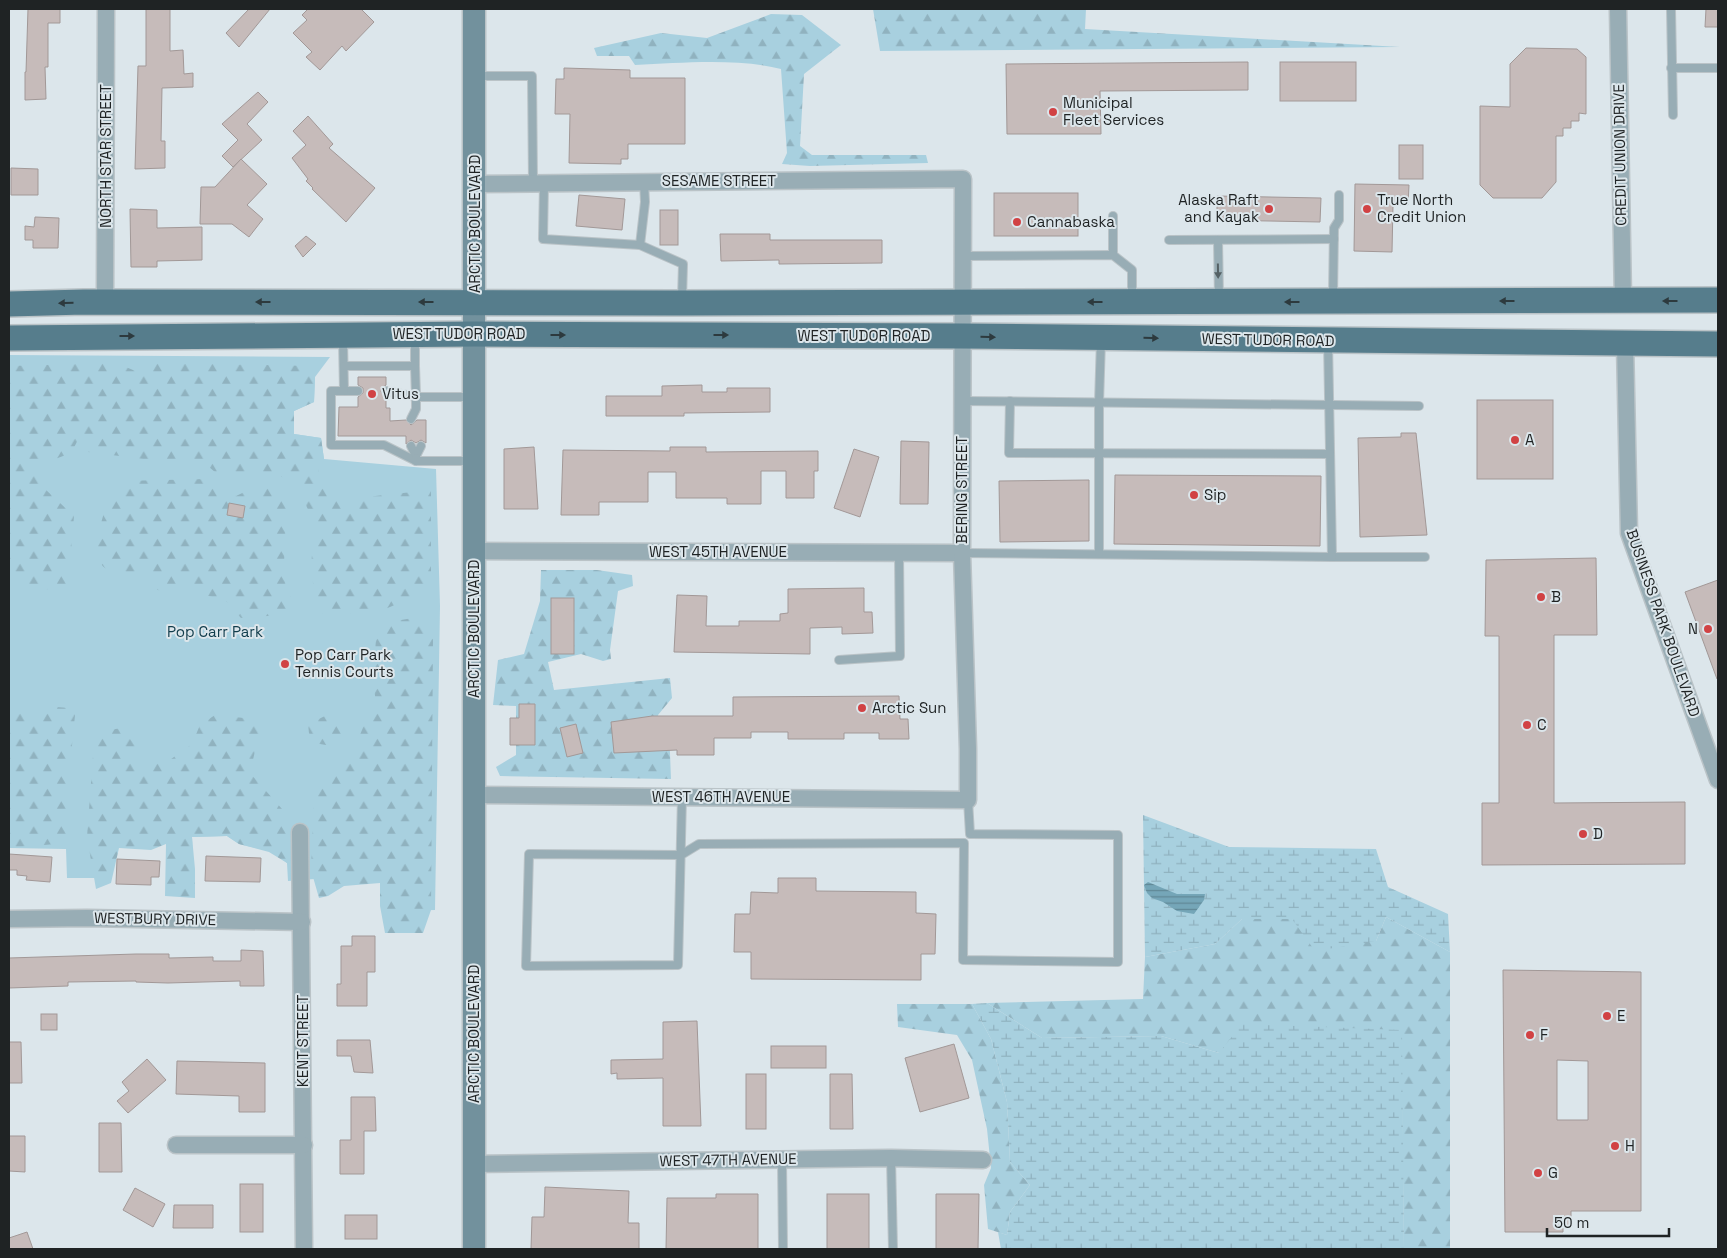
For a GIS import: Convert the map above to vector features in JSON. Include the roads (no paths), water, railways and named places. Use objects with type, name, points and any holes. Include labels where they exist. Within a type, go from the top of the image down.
[{"type":"main road","name":"ARCTIC BOULEVARD","points":[[474,9],[474,1249]]},
{"type":"main road","name":"WEST TUDOR ROAD","points":[[9,304],[105,302],[962,303],[1718,300]]},
{"type":"main road","name":"WEST TUDOR ROAD","points":[[9,338],[474,334],[962,336],[1718,344]]},
{"type":"street","name":"NORTH STAR STREET","points":[[105,302],[106,9]]},
{"type":"street","name":"CREDIT UNION DRIVE","points":[[1618,9],[1623,301]]},
{"type":"street","name":"SESAME STREET","points":[[475,184],[963,180]]},
{"type":"street","name":"BERING STREET","points":[[963,180],[962,553],[968,800]]},
{"type":"street","name":"BUSINESS PARK BOULEVARD","points":[[1625,344],[1629,533],[1718,780]]},
{"type":"street","name":"WEST 45TH AVENUE","points":[[474,551],[962,553]]},
{"type":"street","name":"WEST 46TH AVENUE","points":[[474,795],[968,800]]},
{"type":"street","name":"KENT STREET","points":[[300,832],[304,1249]]},
{"type":"street","name":"WESTBURY DRIVE","points":[[9,919],[87,918],[302,922]]},
{"type":"street","points":[[176,1145],[304,1145]]},
{"type":"street","name":"WEST 47TH AVENUE","points":[[473,1164],[891,1158],[983,1160]]},
{"type":"lane","points":[[1671,9],[1673,115]]},
{"type":"lane","points":[[1672,68],[1718,68]]},
{"type":"lane","points":[[474,76],[532,76],[543,239],[640,245],[683,264],[682,303]]},
{"type":"lane","points":[[640,245],[645,202],[644,182]]},
{"type":"lane","points":[[1334,302],[1334,228],[1339,220],[1339,194]]},
{"type":"lane","points":[[1113,216],[1113,255]]},
{"type":"lane","points":[[1169,240],[1334,239]]},
{"type":"lane","points":[[1218,240],[1219,302]]},
{"type":"lane","points":[[962,256],[1113,255],[1132,270],[1132,302]]},
{"type":"lane","points":[[415,334],[416,409],[421,420]]},
{"type":"lane","points":[[343,335],[344,391]]},
{"type":"lane","points":[[1099,554],[1101,338]]},
{"type":"lane","points":[[1328,340],[1332,557]]},
{"type":"lane","points":[[344,366],[415,366]]},
{"type":"lane","points":[[358,391],[331,392],[331,445],[384,445],[416,459],[474,461]]},
{"type":"lane","points":[[386,391],[416,397],[474,397]]},
{"type":"lane","points":[[962,401],[1419,406]]},
{"type":"lane","points":[[1010,401],[1009,453],[1330,454]]},
{"type":"lane","points":[[411,419],[416,409]]},
{"type":"lane","points":[[411,446],[416,459]]},
{"type":"lane","points":[[416,459],[421,446]]},
{"type":"lane","points":[[840,660],[900,656],[899,553]]},
{"type":"lane","points":[[962,553],[1425,557]]},
{"type":"lane","points":[[682,797],[681,855],[678,965],[526,966],[529,854],[681,855],[699,844],[964,843]]},
{"type":"lane","points":[[968,800],[970,834],[964,843],[963,960],[1118,962],[1118,835],[970,834]]},
{"type":"lane","points":[[891,1158],[893,1249]]},
{"type":"lane","points":[[782,1160],[783,1249]]},
{"type":"place","name":"Municipal Fleet Services","points":[[1053,112]]},
{"type":"place","name":"Alaska Raft and Kayak","points":[[1269,209]]},
{"type":"place","name":"True North Credit Union","points":[[1367,209]]},
{"type":"place","name":"Cannabaska","points":[[1017,222]]},
{"type":"place","name":"Vitus","points":[[372,394]]},
{"type":"place","name":"A","points":[[1515,440]]},
{"type":"place","name":"Sip","points":[[1194,495]]},
{"type":"place","name":"B","points":[[1541,597]]},
{"type":"place","name":"N","points":[[1708,629]]},
{"type":"place","name":"Pop Carr Park Tennis Courts","points":[[285,664]]},
{"type":"place","name":"Arctic Sun","points":[[862,708]]},
{"type":"place","name":"C","points":[[1527,725]]},
{"type":"place","name":"D","points":[[1583,834]]},
{"type":"place","name":"E","points":[[1607,1016]]},
{"type":"place","name":"F","points":[[1530,1035]]},
{"type":"place","name":"H","points":[[1615,1146]]},
{"type":"place","name":"G","points":[[1538,1173]]},
{"type":"park label","name":"Pop Carr Park","points":[[215,632]]}]
